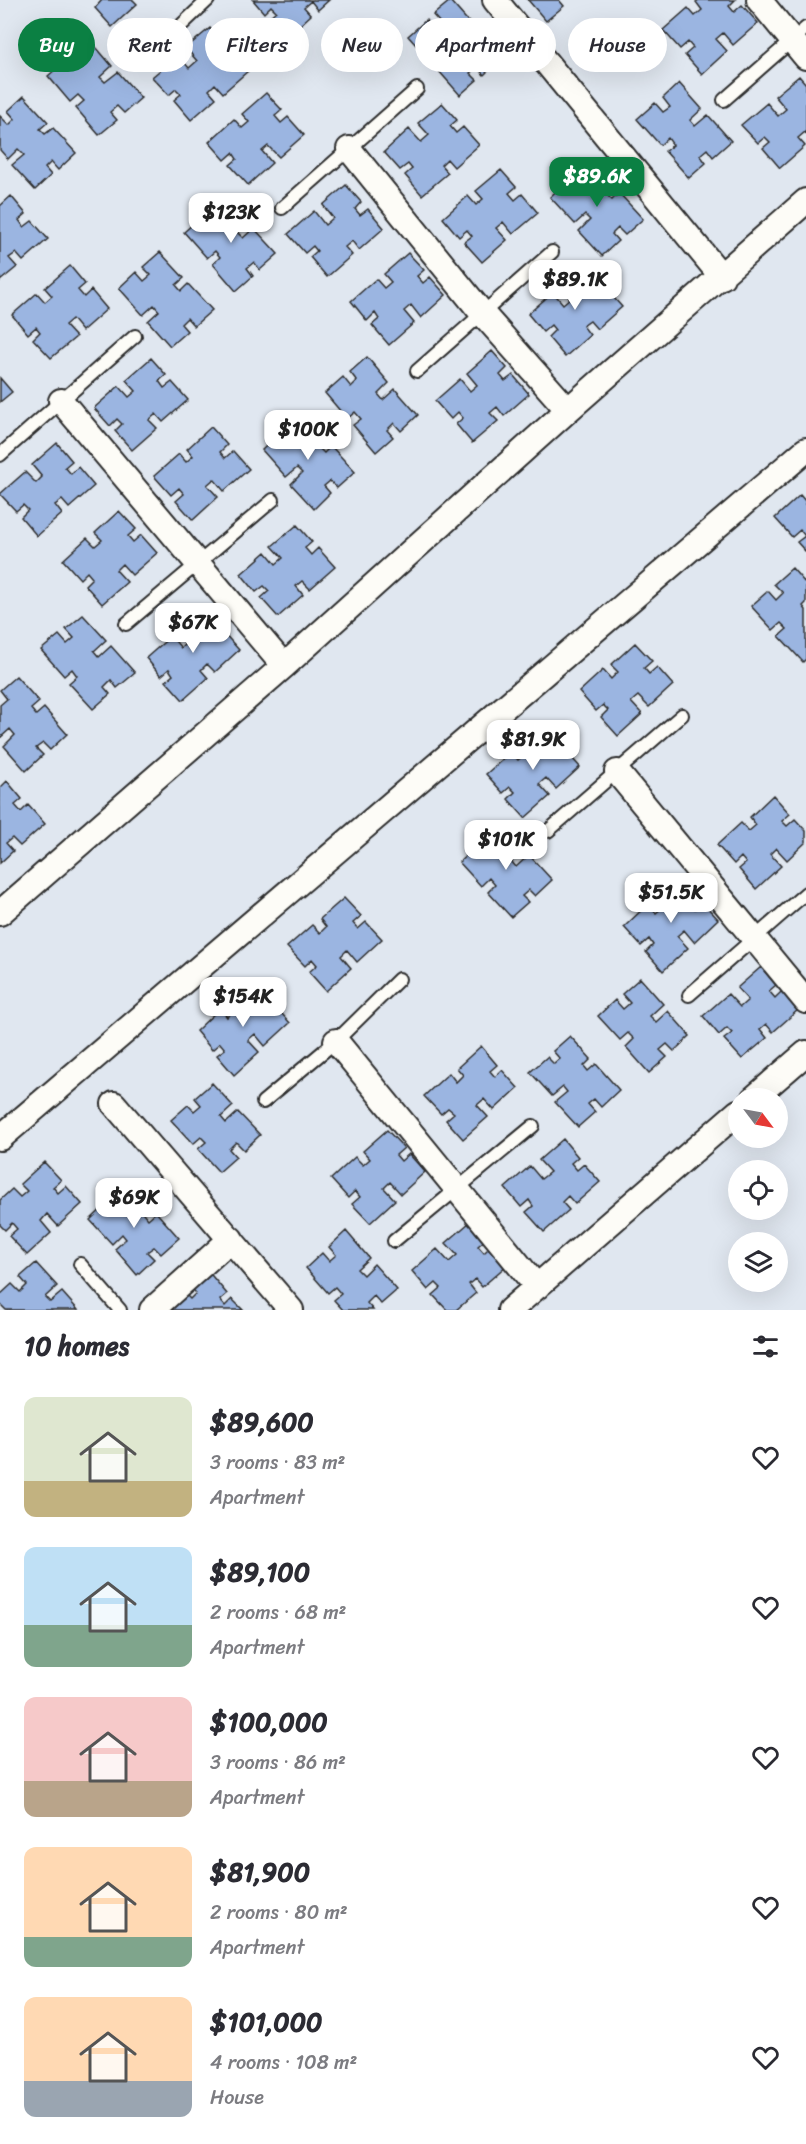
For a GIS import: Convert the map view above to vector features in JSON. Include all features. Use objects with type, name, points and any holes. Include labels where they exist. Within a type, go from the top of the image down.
[{"type":"street","points":[[495,0],[722,277]]},
{"type":"street","points":[[759,0],[801,41]]},
{"type":"street","points":[[349,149],[482,313],[568,410]]},
{"type":"street","points":[[0,913],[284,666],[568,410],[806,201]]},
{"type":"street","points":[[61,402],[284,666]]},
{"type":"street","points":[[0,1138],[806,450]]},
{"type":"street","points":[[617,772],[806,1001]]},
{"type":"street","points":[[336,1041],[537,1287]]},
{"type":"street","points":[[766,1088],[806,1053]]},
{"type":"street","points":[[114,1104],[291,1310]]},
{"type":"street","points":[[510,1310],[728,1121]]},
{"type":"street","points":[[152,1310],[231,1239]]},
{"type":"lane","points":[[189,18],[208,0]]},
{"type":"lane","points":[[724,100],[801,41]]},
{"type":"lane","points":[[282,208],[417,89]]},
{"type":"lane","points":[[417,371],[552,252]]},
{"type":"lane","points":[[0,455],[135,336]]},
{"type":"lane","points":[[126,624],[273,500]]},
{"type":"lane","points":[[548,831],[682,715]]},
{"type":"lane","points":[[689,994],[806,892]]},
{"type":"lane","points":[[263,1102],[336,1041],[399,979]]},
{"type":"lane","points":[[394,1241],[532,1126]]},
{"type":"lane","points":[[80,1264],[120,1310]]},
{"type":"building","points":[[102,0],[133,0],[137,4],[122,18],[107,18],[107,21],[95,8]]},
{"type":"building","points":[[253,0],[329,0],[318,10],[311,1],[304,7],[311,15],[308,18],[270,18],[276,11],[271,6],[264,13]]},
{"type":"building","points":[[528,0],[559,0],[564,6],[550,18],[543,18]]},
{"type":"building","points":[[699,0],[735,0],[729,6],[734,12],[742,5],[758,23],[733,45],[723,33],[716,39],[727,51],[702,74],[685,55],[693,48],[688,42],[680,49],[667,34],[667,26],[688,8],[695,16],[702,10],[696,2]]},
{"type":"building","points":[[450,1],[465,18],[436,18],[433,15]]},
{"type":"building","points":[[415,30],[415,44],[408,36]]},
{"type":"building","points":[[205,32],[205,72],[247,72],[223,93],[215,84],[209,90],[216,98],[191,120],[174,100],[181,94],[176,89],[169,95],[152,77],[158,72],[193,72],[193,64],[197,61],[193,56],[193,42]]},
{"type":"building","points":[[95,46],[107,60],[107,71],[100,77],[105,82],[118,72],[141,98],[124,113],[117,106],[110,112],[117,120],[99,135],[76,108],[84,101],[78,95],[70,102],[48,76],[52,72],[95,72]]},
{"type":"building","points":[[440,72],[471,72],[477,80],[460,95]]},
{"type":"building","points":[[799,76],[806,84],[806,134],[805,132],[798,138],[805,146],[780,168],[763,148],[770,142],[765,137],[758,143],[741,125],[767,103],[778,116],[786,109],[775,96]]},
{"type":"building","points":[[679,83],[702,109],[690,120],[695,126],[708,115],[731,141],[713,157],[707,149],[700,155],[706,163],[689,178],[665,151],[673,145],[668,138],[660,145],[637,119],[655,103],[663,112],[670,107],[663,98]]},
{"type":"building","points":[[266,93],[282,110],[275,116],[281,123],[288,117],[304,135],[279,157],[268,146],[262,151],[272,163],[248,185],[230,165],[237,159],[233,153],[225,160],[209,142],[234,119],[242,128],[249,122],[242,114]]},
{"type":"building","points":[[24,96],[48,122],[40,129],[45,134],[53,128],[76,153],[58,170],[51,162],[45,168],[51,175],[35,190],[12,165],[24,155],[18,149],[8,159],[0,150],[0,116],[9,125],[15,119],[8,111]]},
{"type":"building","points":[[442,103],[457,120],[450,126],[456,133],[463,127],[479,145],[454,167],[447,159],[441,165],[448,173],[422,195],[405,175],[412,169],[408,164],[400,170],[384,152],[409,129],[421,142],[429,135],[418,123]]},
{"type":"building","points":[[591,161],[615,188],[607,195],[612,200],[619,193],[643,219],[625,235],[618,228],[612,234],[618,241],[602,256],[579,231],[590,220],[585,215],[575,224],[550,197],[567,181],[576,190],[582,185],[575,176]]},
{"type":"building","points":[[501,170],[516,187],[509,193],[515,200],[522,194],[538,213],[513,234],[503,222],[496,228],[507,240],[482,262],[464,242],[472,236],[467,230],[459,237],[443,218],[468,196],[476,205],[483,199],[476,191]]},
{"type":"building","points":[[346,185],[361,202],[355,209],[360,215],[368,209],[384,228],[359,250],[352,241],[345,247],[352,255],[327,277],[310,257],[317,251],[313,246],[305,253],[288,234],[314,211],[325,225],[333,218],[323,205]]},
{"type":"building","points":[[11,196],[26,214],[19,220],[24,227],[32,221],[48,239],[23,261],[16,253],[9,258],[17,267],[0,281],[0,206]]},
{"type":"building","points":[[226,196],[249,222],[237,232],[243,238],[254,228],[278,254],[260,270],[254,262],[247,268],[253,276],[236,291],[213,264],[220,257],[215,251],[207,258],[184,232],[202,216],[210,225],[217,219],[210,211]]},
{"type":"building","points":[[160,252],[184,278],[176,285],[181,291],[188,284],[212,310],[194,326],[187,318],[181,324],[187,331],[170,346],[148,321],[159,311],[154,305],[143,315],[119,288],[136,272],[144,281],[151,275],[143,267]]},
{"type":"building","points":[[408,253],[424,270],[417,276],[423,283],[430,277],[446,295],[421,318],[411,305],[404,311],[414,323],[389,345],[372,325],[379,319],[375,313],[367,321],[351,301],[376,279],[384,288],[391,282],[384,274]]},
{"type":"building","points":[[584,264],[600,282],[593,288],[598,295],[606,289],[622,307],[597,329],[590,321],[583,326],[590,335],[565,357],[548,337],[555,330],[551,325],[543,332],[528,314],[553,292],[563,304],[570,298],[560,286]]},
{"type":"building","points":[[70,266],[85,284],[78,290],[84,297],[91,290],[107,309],[82,331],[72,319],[65,325],[76,337],[51,358],[33,339],[40,332],[36,327],[28,334],[12,315],[37,293],[45,302],[52,296],[45,288]]},
{"type":"building","points":[[492,351],[507,368],[500,375],[505,381],[513,375],[529,394],[504,416],[497,407],[490,413],[498,421],[472,443],[456,424],[463,418],[458,412],[451,419],[435,401],[460,379],[470,391],[477,385],[467,373]]},
{"type":"building","points":[[367,357],[389,383],[378,394],[383,400],[395,389],[418,415],[401,431],[394,423],[387,430],[393,437],[376,452],[353,425],[361,419],[355,412],[347,419],[325,393],[343,377],[351,387],[357,381],[350,372]]},
{"type":"building","points":[[151,358],[166,375],[159,381],[164,388],[172,382],[188,400],[163,422],[156,414],[149,420],[157,428],[132,450],[115,431],[122,424],[117,419],[110,426],[94,408],[119,386],[129,397],[136,391],[126,380]]},
{"type":"building","points":[[0,378],[12,392],[0,402]]},
{"type":"building","points":[[303,414],[327,440],[319,448],[324,453],[331,446],[355,472],[337,488],[330,481],[324,486],[330,493],[314,509],[291,484],[302,473],[297,468],[286,477],[262,450],[279,434],[288,443],[294,437],[286,429]]},
{"type":"building","points":[[211,427],[227,445],[220,452],[225,458],[233,451],[249,469],[224,491],[214,479],[207,485],[218,497],[193,520],[176,501],[184,494],[179,488],[171,495],[154,476],[179,454],[186,462],[193,456],[187,449]]},
{"type":"building","points":[[57,443],[72,461],[65,467],[71,474],[78,467],[94,486],[69,508],[62,500],[55,505],[62,514],[37,536],[21,517],[28,510],[23,505],[16,511],[0,494],[25,472],[36,483],[42,477],[32,465]]},
{"type":"building","points":[[800,495],[806,502],[806,552],[797,542],[805,536],[800,530],[792,537],[775,518]]},
{"type":"building","points":[[119,511],[136,529],[128,536],[133,542],[141,535],[157,553],[132,575],[122,564],[116,570],[127,582],[102,604],[85,585],[92,578],[87,572],[80,579],[63,560],[87,538],[95,546],[102,540],[95,533]]},
{"type":"building","points":[[297,525],[312,542],[305,548],[311,555],[318,548],[335,567],[310,589],[302,581],[296,586],[303,595],[278,617],[261,598],[269,591],[264,586],[256,592],[241,574],[266,552],[276,564],[283,558],[272,546]]},
{"type":"building","points":[[792,568],[806,584],[806,603],[803,606],[806,610],[806,659],[803,662],[779,636],[787,629],[781,623],[773,630],[751,606],[768,591],[776,600],[783,593],[774,584]]},
{"type":"building","points":[[202,608],[217,625],[210,631],[216,638],[223,632],[239,650],[215,672],[207,664],[201,670],[208,678],[183,700],[166,681],[173,675],[169,669],[161,676],[146,658],[171,636],[181,648],[188,641],[177,630]]},
{"type":"building","points":[[83,615],[106,640],[94,651],[99,657],[111,646],[135,673],[117,688],[111,680],[104,687],[110,694],[93,709],[69,683],[77,676],[72,669],[64,676],[41,650],[59,635],[67,644],[74,638],[66,629]]},
{"type":"building","points":[[635,643],[652,661],[644,668],[649,674],[657,667],[673,685],[649,707],[638,696],[631,702],[642,714],[618,736],[601,717],[608,710],[603,705],[596,711],[579,692],[603,670],[611,679],[618,672],[611,665]]},
{"type":"building","points":[[16,676],[39,702],[31,709],[36,715],[44,708],[67,734],[50,750],[43,743],[36,748],[43,755],[26,771],[4,746],[15,735],[10,729],[0,738],[0,705],[7,699],[0,690]]},
{"type":"building","points":[[542,725],[559,743],[552,750],[557,756],[564,749],[580,767],[556,789],[546,778],[539,784],[550,796],[525,818],[508,799],[515,792],[510,787],[503,793],[486,774],[511,752],[518,760],[525,754],[518,747]]},
{"type":"building","points":[[7,781],[22,799],[15,805],[21,812],[28,805],[45,824],[20,846],[12,838],[6,843],[13,851],[0,863],[0,788]]},
{"type":"building","points":[[773,795],[790,814],[782,821],[787,826],[795,819],[806,831],[806,842],[787,860],[776,848],[770,854],[781,866],[756,889],[739,869],[746,863],[741,857],[734,864],[717,845],[741,823],[749,831],[756,825],[750,817]]},
{"type":"building","points":[[500,824],[524,850],[511,861],[516,867],[529,855],[552,880],[535,896],[529,890],[522,896],[528,902],[511,917],[488,892],[495,885],[489,878],[481,886],[459,862],[476,847],[484,856],[492,849],[483,840]]},
{"type":"building","points":[[681,878],[697,896],[689,903],[695,909],[702,902],[718,919],[694,942],[684,930],[677,936],[688,948],[663,971],[646,952],[653,945],[649,939],[641,946],[624,927],[648,904],[656,913],[663,907],[656,899]]},
{"type":"building","points":[[344,898],[361,916],[353,923],[358,929],[366,922],[382,939],[357,962],[347,950],[341,956],[351,968],[326,991],[309,972],[317,965],[312,959],[305,966],[287,947],[312,925],[320,933],[326,927],[320,919]]},
{"type":"building","points":[[761,967],[776,985],[769,991],[775,998],[782,991],[798,1010],[773,1032],[766,1024],[760,1029],[767,1038],[742,1059],[724,1039],[732,1033],[727,1028],[719,1035],[703,1016],[728,994],[740,1007],[748,1000],[737,988]]},
{"type":"building","points":[[640,978],[663,1004],[650,1016],[656,1022],[668,1011],[690,1036],[674,1051],[667,1044],[660,1050],[667,1057],[649,1073],[626,1047],[634,1039],[628,1033],[620,1040],[598,1016],[615,1000],[623,1009],[630,1003],[622,994]]},
{"type":"building","points":[[252,981],[269,999],[261,1006],[266,1012],[274,1005],[290,1023],[265,1046],[255,1034],[248,1040],[259,1052],[234,1075],[217,1055],[225,1049],[220,1043],[212,1050],[196,1031],[220,1008],[227,1017],[234,1010],[228,1003]]},
{"type":"building","points":[[570,1036],[591,1059],[584,1066],[588,1071],[596,1064],[619,1090],[601,1107],[594,1099],[588,1104],[595,1112],[578,1127],[555,1102],[567,1092],[563,1087],[552,1096],[530,1072],[547,1057],[554,1064],[560,1059],[553,1051]]},
{"type":"building","points":[[481,1046],[497,1065],[490,1071],[495,1077],[502,1070],[518,1088],[494,1110],[484,1099],[477,1105],[488,1117],[463,1139],[446,1120],[454,1113],[448,1108],[441,1114],[424,1096],[449,1073],[456,1082],[463,1075],[457,1068]]},
{"type":"building","points":[[212,1083],[233,1106],[221,1117],[226,1123],[238,1112],[260,1135],[244,1150],[236,1142],[229,1149],[236,1157],[219,1172],[198,1149],[206,1142],[201,1137],[193,1144],[171,1120],[188,1105],[194,1111],[201,1105],[195,1098]]},
{"type":"building","points":[[387,1130],[404,1148],[396,1155],[401,1161],[409,1154],[425,1172],[401,1194],[390,1182],[384,1188],[395,1200],[370,1223],[352,1204],[360,1197],[355,1191],[348,1198],[331,1179],[355,1157],[363,1165],[370,1159],[363,1151]]},
{"type":"building","points":[[563,1139],[578,1157],[571,1163],[577,1170],[584,1164],[600,1182],[575,1204],[568,1196],[562,1202],[569,1210],[544,1232],[526,1212],[533,1206],[529,1200],[521,1207],[505,1188],[530,1166],[541,1179],[550,1172],[539,1160]]},
{"type":"building","points":[[44,1162],[61,1180],[53,1187],[58,1193],[66,1186],[82,1204],[58,1226],[47,1214],[41,1221],[51,1233],[27,1255],[9,1236],[17,1229],[12,1223],[5,1230],[0,1225],[0,1200],[12,1189],[20,1197],[27,1191],[20,1184]]},
{"type":"building","points":[[130,1183],[151,1207],[143,1213],[148,1219],[156,1212],[179,1238],[161,1254],[154,1247],[147,1252],[154,1259],[137,1275],[115,1249],[126,1239],[122,1234],[112,1244],[90,1220],[106,1205],[113,1212],[119,1206],[112,1199]]},
{"type":"building","points":[[470,1222],[485,1240],[478,1246],[484,1253],[491,1246],[507,1265],[482,1287],[475,1279],[469,1284],[476,1293],[456,1310],[447,1310],[433,1295],[441,1288],[436,1283],[428,1290],[412,1271],[437,1249],[449,1262],[457,1255],[446,1243]]},
{"type":"building","points":[[346,1231],[369,1258],[357,1269],[363,1275],[374,1264],[397,1290],[381,1304],[374,1296],[367,1303],[373,1310],[343,1310],[334,1300],[341,1294],[335,1287],[328,1293],[306,1268],[322,1253],[329,1261],[336,1255],[329,1247]]},
{"type":"building","points":[[36,1263],[57,1286],[45,1297],[50,1302],[62,1292],[78,1310],[6,1310],[0,1304],[0,1295],[12,1284],[20,1292],[27,1285],[20,1277]]},
{"type":"building","points":[[207,1270],[227,1294],[220,1300],[225,1306],[232,1299],[243,1310],[170,1310],[167,1306],[183,1292],[190,1299],[196,1293],[189,1286]]}]
